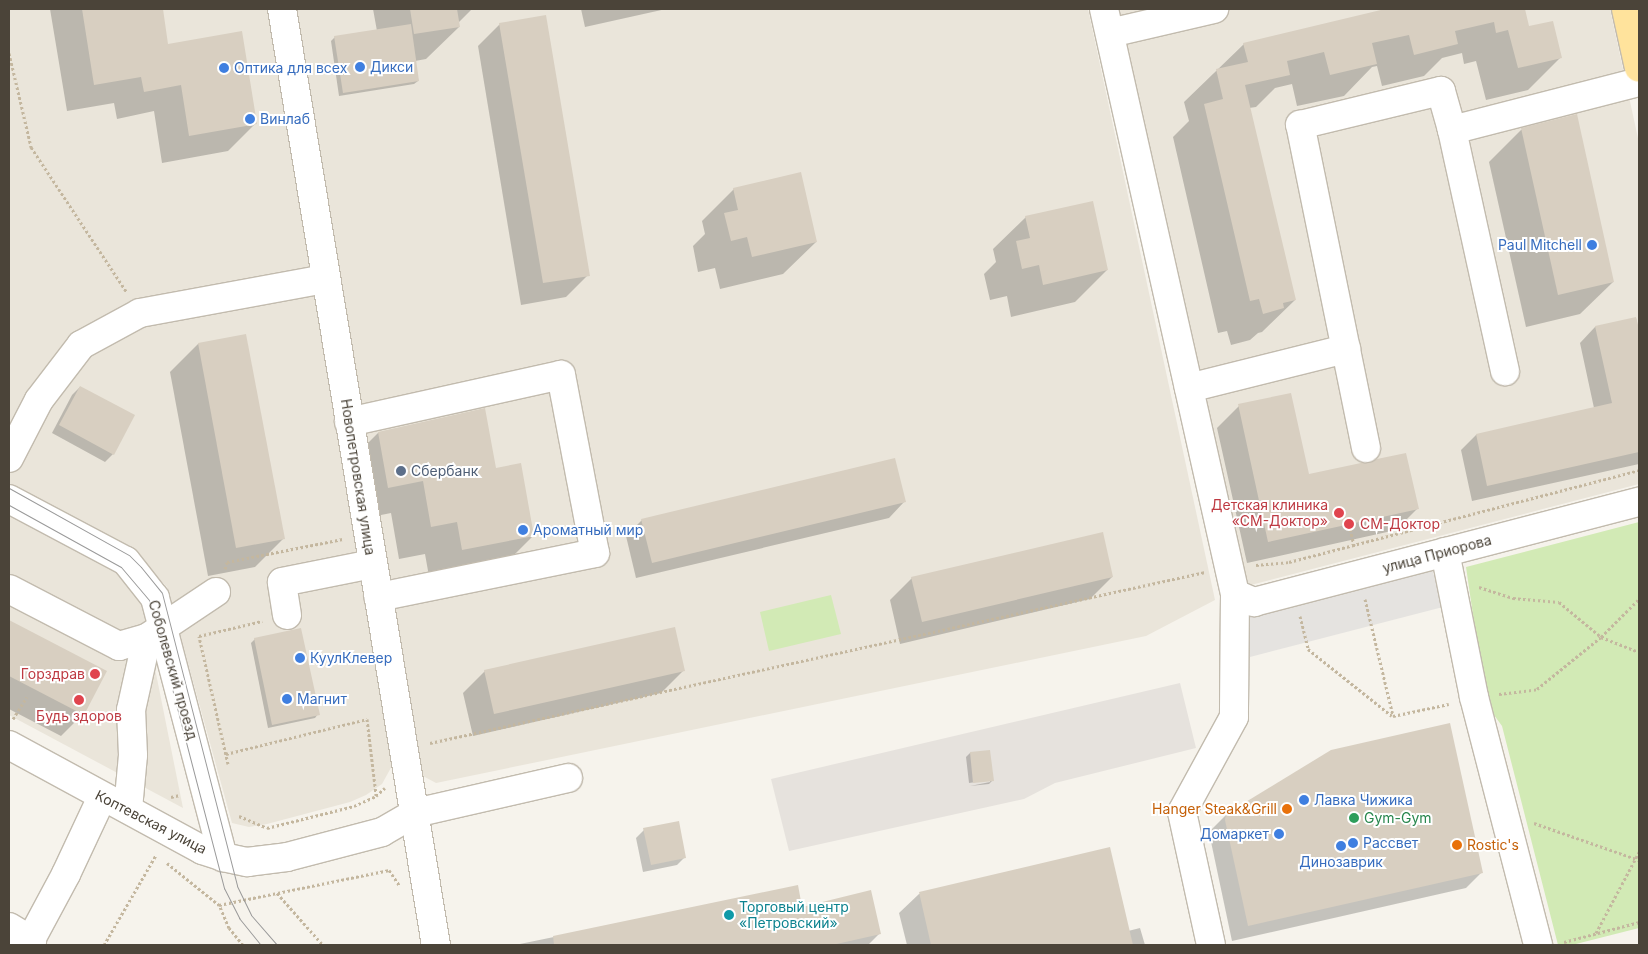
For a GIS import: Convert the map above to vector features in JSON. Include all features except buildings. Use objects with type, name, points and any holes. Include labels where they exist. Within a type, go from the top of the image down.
[{"type":"main road","points":[[1626,9],[1639,68]]},
{"type":"street","name":"Новопетровская улица","points":[[282,9],[436,945]]},
{"type":"street","points":[[1211,945],[1182,812],[1234,716],[1235,594],[1107,21],[1214,9]]},
{"type":"street","points":[[1452,130],[1639,82]]},
{"type":"street","points":[[1366,448],[1300,125],[1441,92],[1452,130],[1506,371]]},
{"type":"street","points":[[9,458],[39,400],[81,345],[140,313],[326,279]]},
{"type":"street","points":[[1189,388],[1346,349]]},
{"type":"street","points":[[349,422],[561,375],[595,552],[378,598]]},
{"type":"street","name":"Соболевский проезд","points":[[9,499],[126,561],[155,598],[155,633],[223,857]]},
{"type":"street","name":"улица Приорова","points":[[1235,594],[1254,602],[1639,502]]},
{"type":"street","points":[[1445,552],[1474,697],[1503,813],[1549,944]]},
{"type":"street","points":[[287,615],[282,582],[372,564]]},
{"type":"street","points":[[9,589],[119,646],[155,633],[216,592]]},
{"type":"street","points":[[128,810],[133,754],[131,710],[155,633]]},
{"type":"street","name":"Коптевская улица","points":[[9,745],[202,850],[248,862],[286,857],[382,832],[415,813],[568,778]]},
{"type":"street","points":[[30,939],[102,797]]},
{"type":"path","points":[[9,53],[31,147],[140,313]]},
{"type":"path","points":[[238,809],[240,817],[267,828],[354,806],[376,796],[407,767],[426,763],[422,745],[1229,567],[1289,562],[1639,470]]},
{"type":"path","points":[[1348,524],[1393,716]]},
{"type":"path","points":[[1289,562],[1294,592],[1308,649],[1393,716]]},
{"type":"path","points":[[1450,578],[1514,598],[1559,602],[1601,637],[1639,652]]},
{"type":"path","points":[[1393,716],[1474,697],[1538,689],[1601,637],[1639,599]]},
{"type":"path","points":[[229,769],[199,636],[287,615]]},
{"type":"path","points":[[9,726],[27,697]]},
{"type":"path","points":[[226,754],[367,719],[376,796]]},
{"type":"path","points":[[1503,813],[1639,860]]},
{"type":"path","points":[[1596,933],[1634,858],[1639,852]]},
{"type":"path","points":[[104,945],[157,854],[219,904],[229,928],[244,945]]},
{"type":"path","points":[[219,904],[389,870],[402,891]]},
{"type":"path","points":[[277,892],[323,945]]},
{"type":"path","points":[[1549,944],[1639,922]]},
{"type":"shaded area","points":[[9,9],[270,9],[393,764],[382,784],[366,795],[350,802],[267,824],[249,827],[232,823],[167,587],[132,550],[9,483]]},
{"type":"shaded area","points":[[295,9],[1088,9],[1215,600],[1146,636],[436,783],[423,776]]},
{"type":"shaded area","points":[[1119,9],[1610,9],[1639,143],[1639,484],[1247,586]]},
{"type":"shaded area","points":[[9,513],[119,573],[141,599],[183,808],[9,715]]},
{"type":"shaded area","points":[[1431,565],[1443,607],[1250,657],[1250,612]]},
{"type":"shaded area","points":[[1180,683],[1196,748],[1055,783],[1024,799],[789,851],[771,779]]},
{"type":"green space","points":[[1639,522],[1639,928],[1572,945],[1558,945],[1502,726],[1486,704],[1466,567]]},
{"type":"green space","points":[[831,595],[841,634],[769,651],[760,612]]},
{"type":"tram line","points":[[9,488],[129,555],[162,593],[237,886],[251,915],[277,945]]},
{"type":"tram line","points":[[9,505],[121,567],[149,600],[224,888],[239,918],[261,945]]},
{"type":"place","name":"Дикси","points":[[360,67]]},
{"type":"place","name":"Оптика для всех","points":[[224,68]]},
{"type":"place","name":"Винлаб","points":[[250,119]]},
{"type":"place","name":"Paul Mitchell","points":[[1592,245]]},
{"type":"place","name":"Сбербанк","points":[[401,471]]},
{"type":"place","name":"Детская клиника «СМ-Доктор»","points":[[1339,513]]},
{"type":"place","name":"СМ-Доктор","points":[[1349,524]]},
{"type":"place","name":"Ароматный мир","points":[[523,530]]},
{"type":"place","name":"КуулКлевер","points":[[300,658]]},
{"type":"place","name":"Горздрав","points":[[95,674]]},
{"type":"place","name":"Магнит","points":[[287,699]]},
{"type":"place","name":"Будь здоров","points":[[79,700]]},
{"type":"place","name":"Лавка Чижика","points":[[1304,800]]},
{"type":"place","name":"Hanger Steak&Grill","points":[[1287,809]]},
{"type":"place","name":"Gym-Gym","points":[[1354,818]]},
{"type":"place","name":"Домаркет","points":[[1279,834]]},
{"type":"place","name":"Рассвет","points":[[1353,843]]},
{"type":"place","name":"Rostic's","points":[[1457,845]]},
{"type":"place","name":"Динозаврик","points":[[1341,846]]},
{"type":"place","name":"Торговый центр «Петровский»","points":[[729,915]]}]
